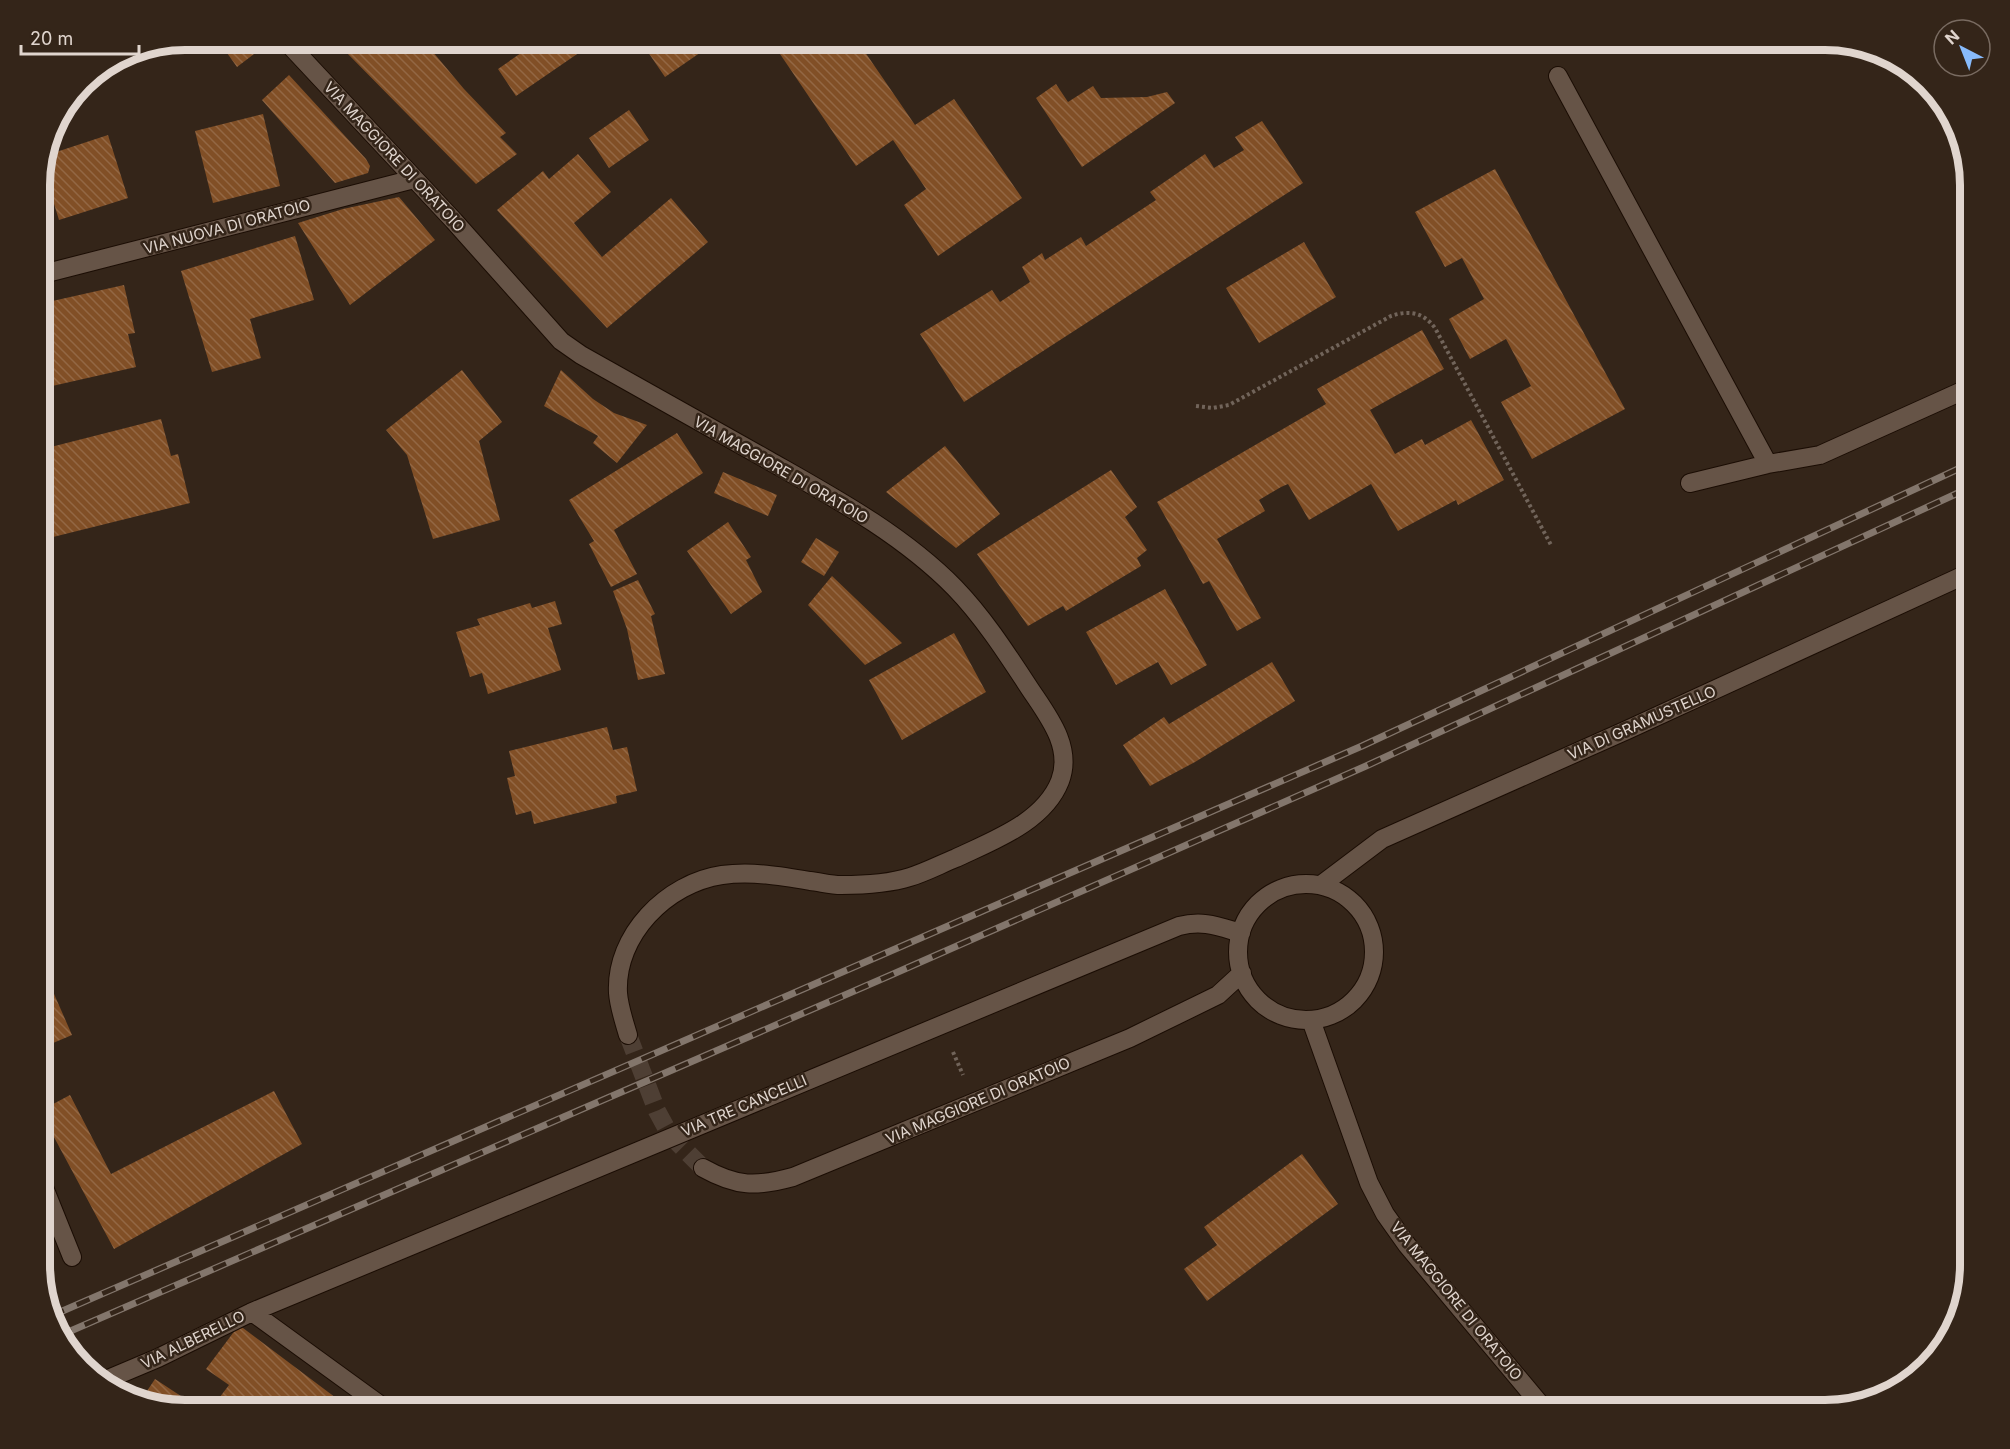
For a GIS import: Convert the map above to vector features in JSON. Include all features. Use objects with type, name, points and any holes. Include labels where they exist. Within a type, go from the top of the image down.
[{"type":"street","name":"VIA MAGGIORE DI ORATOIO","points":[[294,50],[561,341],[591,361],[854,509],[938,572],[966,600],[996,638],[1050,719],[1064,751],[1065,764],[1057,788],[1044,806],[1032,817],[990,842],[909,878],[838,885],[765,874],[732,874],[705,879],[672,894],[658,905],[641,924],[622,963],[618,994],[628,1035]]},
{"type":"street","points":[[1558,76],[1768,465]]},
{"type":"street","name":"VIA NUOVA DI ORATOIO","points":[[50,272],[414,179]]},
{"type":"street","points":[[1690,483],[1820,455],[1960,392]]},
{"type":"street","name":"VIA DI GRAMUSTELLO","points":[[1321,885],[1382,839],[1627,730],[1960,577]]},
{"type":"street","points":[[1300,884],[1321,885],[1340,893],[1356,905],[1368,923],[1374,944],[1373,966],[1364,986],[1351,1003],[1332,1014],[1311,1020],[1292,1018],[1274,1012],[1258,1001],[1246,986],[1238,951],[1240,933],[1249,914],[1263,899],[1280,889],[1300,884]]},
{"type":"street","name":"VIA TRE CANCELLI","points":[[252,1312],[1179,926],[1206,922],[1240,933]]},
{"type":"street","name":"VIA MAGGIORE DI ORATOIO","points":[[703,1168],[730,1182],[751,1184],[793,1177],[1130,1038],[1218,995],[1242,973]]},
{"type":"street","name":"VIA MAGGIORE DI ORATOIO","points":[[1311,1020],[1369,1183],[1385,1214],[1407,1245],[1537,1400]]},
{"type":"street","points":[[50,1202],[72,1257]]},
{"type":"street","points":[[252,1312],[373,1400]]},
{"type":"street","name":"VIA ALBERELLO","points":[[110,1378],[158,1358],[252,1312]]},
{"type":"path","points":[[1196,406],[1213,408],[1228,405],[1391,316],[1408,312],[1417,314],[1431,322],[1435,328],[1551,545]]},
{"type":"path","points":[[942,1023],[974,1103]]},
{"type":"building","points":[[225,50],[259,50],[237,67]]},
{"type":"building","points":[[431,50],[506,133],[500,137],[517,154],[476,184],[345,51]]},
{"type":"building","points":[[525,50],[583,50],[516,96],[498,69]]},
{"type":"building","points":[[647,50],[704,50],[665,77]]},
{"type":"building","points":[[786,50],[864,50],[915,125],[954,99],[1022,198],[938,256],[904,205],[926,189],[893,140],[856,166],[780,54]]},
{"type":"building","points":[[289,75],[366,159],[370,166],[368,173],[335,183],[262,100]]},
{"type":"building","points":[[1056,84],[1068,102],[1093,86],[1101,98],[1147,97],[1167,92],[1175,103],[1082,167],[1036,98]]},
{"type":"building","points":[[629,110],[649,140],[609,168],[589,138]]},
{"type":"building","points":[[263,114],[280,186],[213,203],[195,131]]},
{"type":"building","points":[[1262,121],[1303,183],[964,402],[920,334],[992,290],[1000,302],[1030,282],[1022,267],[1042,253],[1045,260],[1081,237],[1086,246],[1156,200],[1150,192],[1205,154],[1214,168],[1244,150],[1235,137]]},
{"type":"building","points":[[108,135],[128,198],[59,220],[50,191],[53,153]]},
{"type":"building","points":[[578,154],[611,192],[574,223],[602,257],[671,198],[708,242],[607,328],[497,210],[543,171],[549,179]]},
{"type":"building","points":[[1495,169],[1625,409],[1532,459],[1501,402],[1531,386],[1506,339],[1470,359],[1449,319],[1484,299],[1462,258],[1445,267],[1415,212]]},
{"type":"building","points":[[399,197],[435,240],[350,305],[298,223],[343,209]]},
{"type":"building","points":[[295,236],[314,300],[250,319],[261,358],[212,372],[181,271]]},
{"type":"building","points":[[1304,242],[1336,297],[1259,343],[1226,288]]},
{"type":"building","points":[[124,285],[135,333],[128,334],[136,367],[50,387],[50,302]]},
{"type":"building","points":[[1422,330],[1444,369],[1370,410],[1395,454],[1422,439],[1425,445],[1471,420],[1504,480],[1458,505],[1456,500],[1398,531],[1371,484],[1309,520],[1288,484],[1281,487],[1259,500],[1265,511],[1217,539],[1261,618],[1237,631],[1209,581],[1203,584],[1157,502],[1326,404],[1317,389]]},
{"type":"building","points":[[462,370],[502,422],[479,441],[500,520],[433,539],[407,455],[386,430]]},
{"type":"building","points":[[561,370],[593,399],[614,413],[647,425],[617,463],[593,443],[598,436],[544,406]]},
{"type":"building","points":[[161,419],[171,456],[178,454],[190,503],[50,538],[50,447]]},
{"type":"building","points":[[677,433],[703,473],[614,530],[637,574],[611,587],[589,544],[594,541],[569,500]]},
{"type":"building","points":[[945,446],[1000,514],[956,548],[886,492]]},
{"type":"building","points":[[1111,470],[1137,507],[1125,517],[1147,550],[1137,558],[1141,566],[1066,611],[1063,606],[1028,626],[977,554]]},
{"type":"building","points":[[723,472],[777,495],[768,516],[714,493]]},
{"type":"building","points":[[728,522],[751,557],[746,560],[762,592],[731,614],[687,551]]},
{"type":"building","points":[[816,538],[839,552],[824,576],[801,562]]},
{"type":"building","points":[[832,576],[902,643],[865,665],[808,605]]},
{"type":"building","points":[[638,580],[655,614],[651,616],[665,674],[638,680],[627,629],[613,591]]},
{"type":"building","points":[[1165,589],[1207,665],[1171,685],[1158,662],[1116,685],[1086,632]]},
{"type":"building","points":[[555,601],[562,624],[548,628],[561,670],[488,694],[482,673],[470,677],[456,632],[480,625],[477,619],[530,603],[532,608]]},
{"type":"building","points":[[954,633],[986,692],[902,740],[869,680]]},
{"type":"building","points":[[1272,662],[1295,701],[1195,762],[1150,786],[1123,745],[1164,717],[1169,724]]},
{"type":"building","points":[[607,727],[613,750],[627,747],[637,791],[616,796],[617,803],[534,824],[531,811],[516,815],[507,778],[515,776],[509,751]]},
{"type":"building","points":[[50,987],[72,1035],[50,1044]]},
{"type":"building","points":[[274,1091],[302,1144],[114,1249],[50,1130],[50,1106],[70,1095],[111,1174]]},
{"type":"building","points":[[1302,1154],[1338,1204],[1207,1301],[1184,1269],[1217,1245],[1204,1227]]},
{"type":"building","points":[[239,1325],[339,1400],[218,1400],[229,1385],[206,1369]]},
{"type":"building","points":[[155,1379],[187,1400],[158,1397],[145,1393]]},
{"type":"tunnel","points":[[628,1035],[657,1111],[670,1135],[703,1168]]},
{"type":"railway","points":[[59,1313],[1362,746],[1960,468]]},
{"type":"railway","points":[[68,1332],[1366,766],[1960,492]]}]
